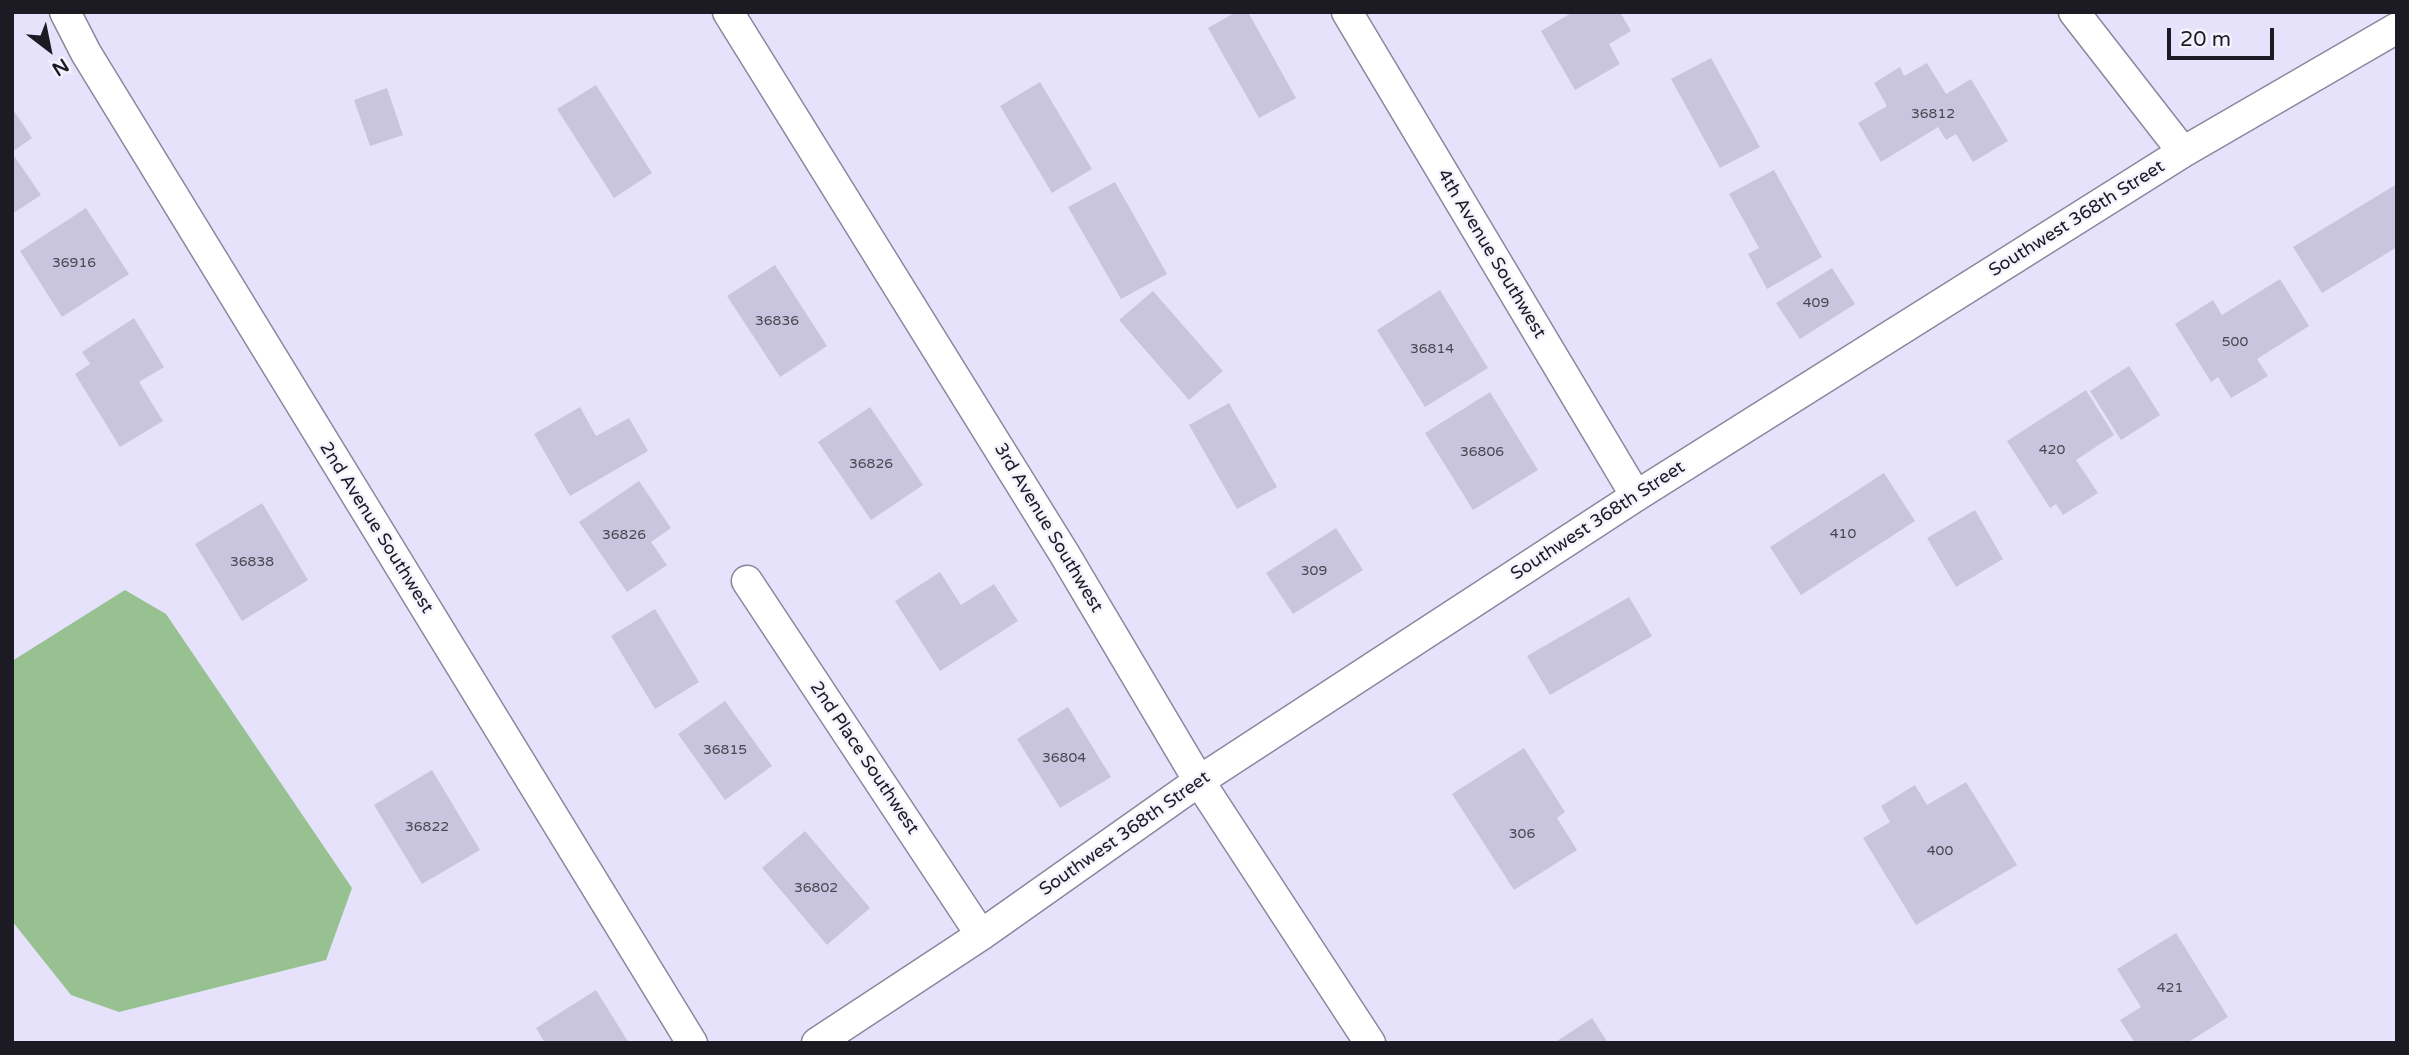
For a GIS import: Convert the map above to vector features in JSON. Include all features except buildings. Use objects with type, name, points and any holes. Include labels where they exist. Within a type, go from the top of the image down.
[{"type":"street","name":"2nd Avenue Southwest","points":[[65,12],[86,53],[691,1043]]},
{"type":"street","name":"3rd Avenue Southwest","points":[[728,12],[1065,555],[1199,781],[1370,1043]]},
{"type":"street","name":"4th Avenue Southwest","points":[[1347,12],[1636,496]]},
{"type":"street","points":[[2074,12],[2183,152]]},
{"type":"street","name":"Southwest 368th Street","points":[[817,1043],[981,935],[1199,781],[1636,496],[2183,152],[2397,28]]},
{"type":"street","name":"2nd Place Southwest","points":[[747,581],[981,935]]},
{"type":"green space","points":[[125,590],[166,614],[352,888],[326,960],[119,1012],[71,995],[12,921],[12,661]]}]
